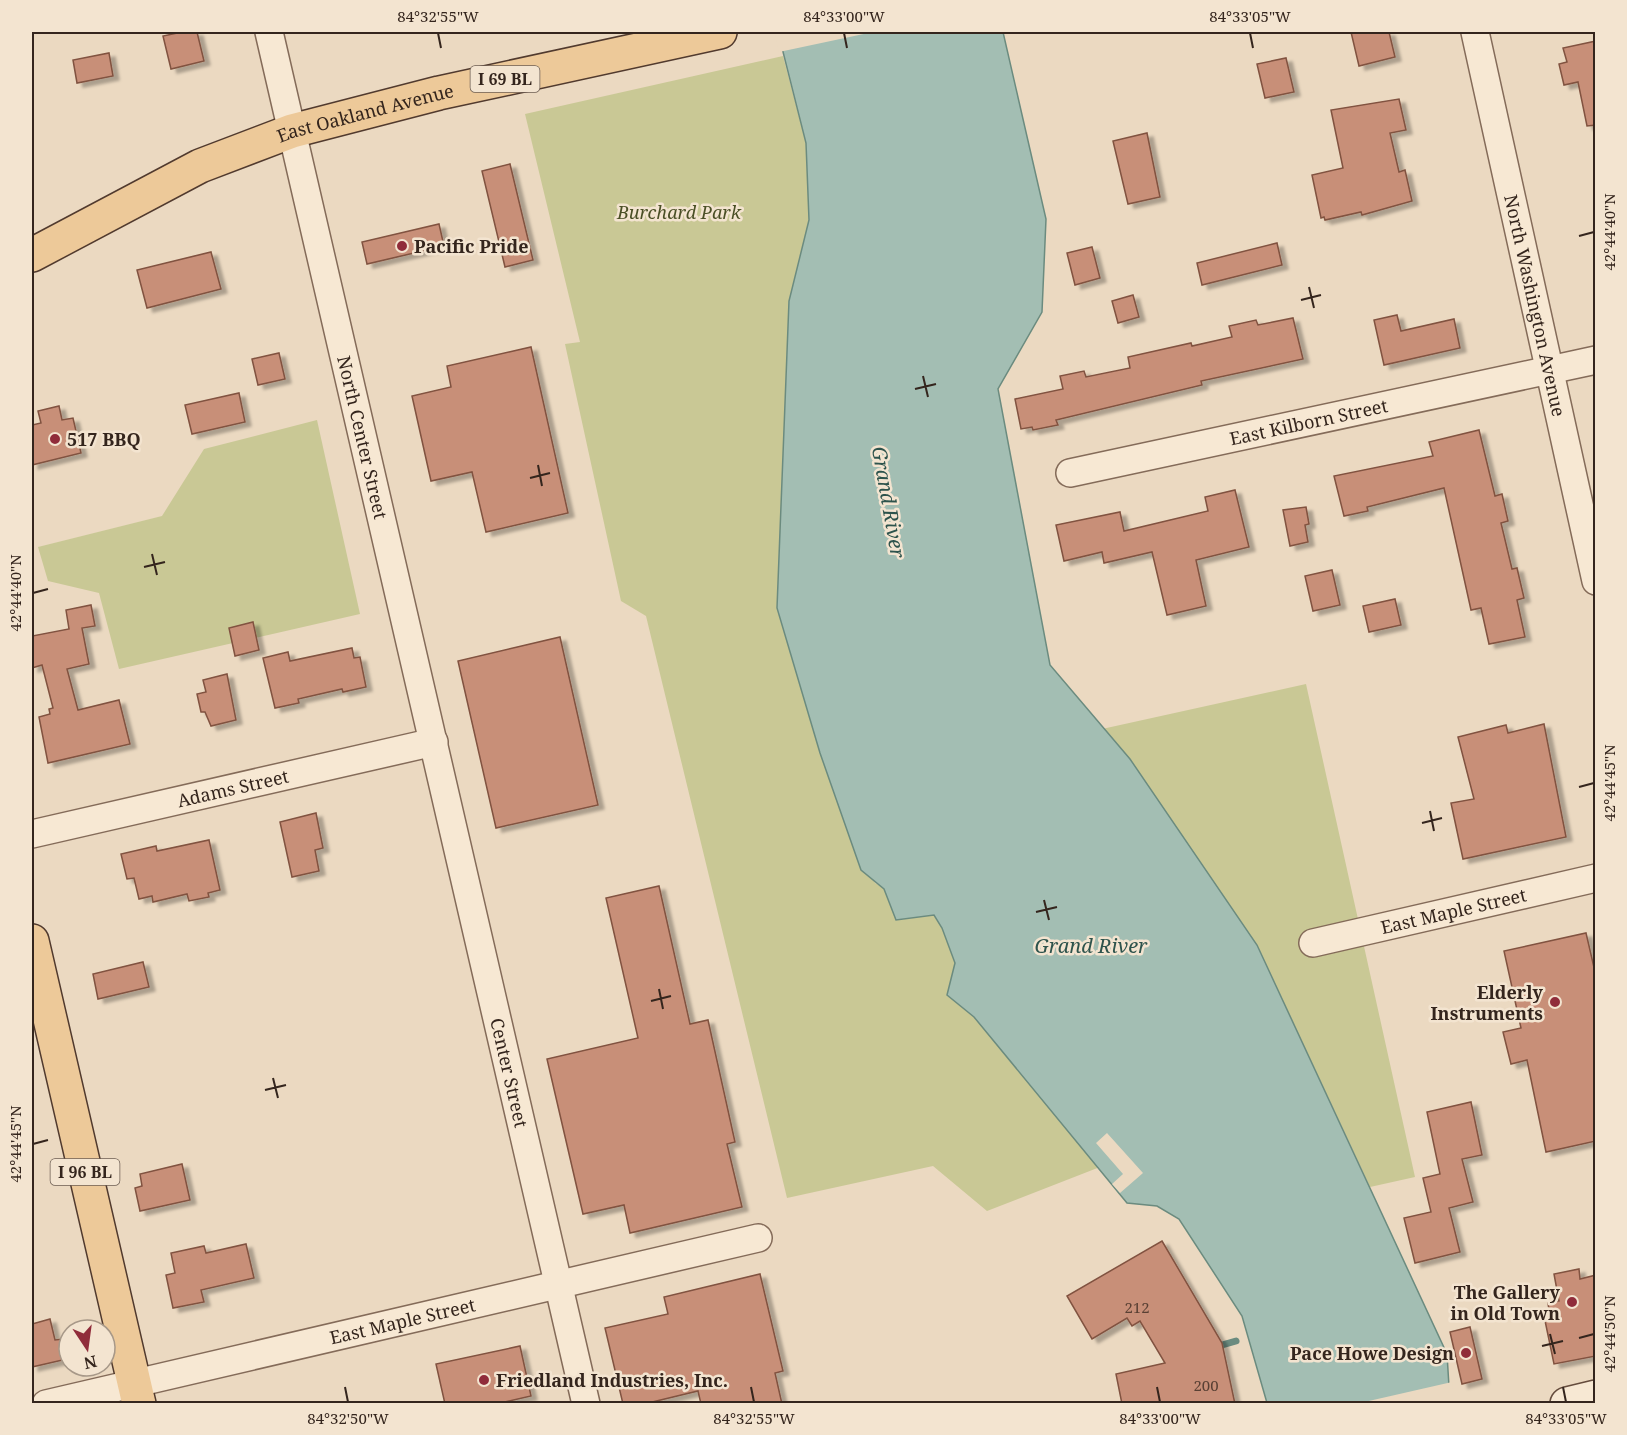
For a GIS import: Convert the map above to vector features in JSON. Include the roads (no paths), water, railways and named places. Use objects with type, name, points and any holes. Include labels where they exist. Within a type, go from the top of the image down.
[{"type":"main road","name":"East Oakland Avenue","points":[[32,255],[200,166],[292,131],[429,96],[720,32]]},
{"type":"main road","name":"I 96 BL","points":[[32,941],[136,1393]]},
{"type":"street","points":[[269,32],[292,131]]},
{"type":"street","name":"North Washington Avenue","points":[[1475,32],[1596,580]]},
{"type":"street","name":"North Center Street","points":[[292,131],[434,742]]},
{"type":"street","name":"East Kilborn Street","points":[[1070,473],[1596,360]]},
{"type":"street","name":"Adams Street","points":[[32,834],[434,742]]},
{"type":"street","name":"Center Street","points":[[434,742],[586,1404]]},
{"type":"street","name":"East Maple Street","points":[[1313,943],[1596,878]]},
{"type":"street","name":"East Maple Street","points":[[46,1404],[136,1393],[558,1283],[758,1238]]},
{"type":"street","points":[[1567,1404],[1596,1397]]},
{"type":"water","name":"Grand River","points":[[778,32],[1003,32],[1046,219],[1042,312],[998,389],[1050,665],[1130,759],[1257,945],[1447,1354],[1450,1403],[1267,1403],[1242,1316],[1179,1219],[1157,1206],[1127,1203],[974,1017],[947,995],[955,963],[942,928],[934,915],[896,920],[884,889],[861,870],[820,753],[777,608],[789,301],[809,220],[806,143]]},
{"type":"waterway","points":[[1222,1345],[1236,1341]]},
{"type":"place","name":"Pacific Pride","points":[[402,246]]},
{"type":"place","name":"517 BBQ","points":[[55,439]]},
{"type":"place","name":"Elderly Instruments","points":[[1555,1002]]},
{"type":"place","name":"The Gallery in Old Town","points":[[1572,1302]]},
{"type":"place","name":"Pace Howe Design","points":[[1466,1353]]},
{"type":"place","name":"Friedland Industries, Inc.","points":[[484,1380]]},
{"type":"park label","name":"Burchard Park","points":[[679,212]]}]
